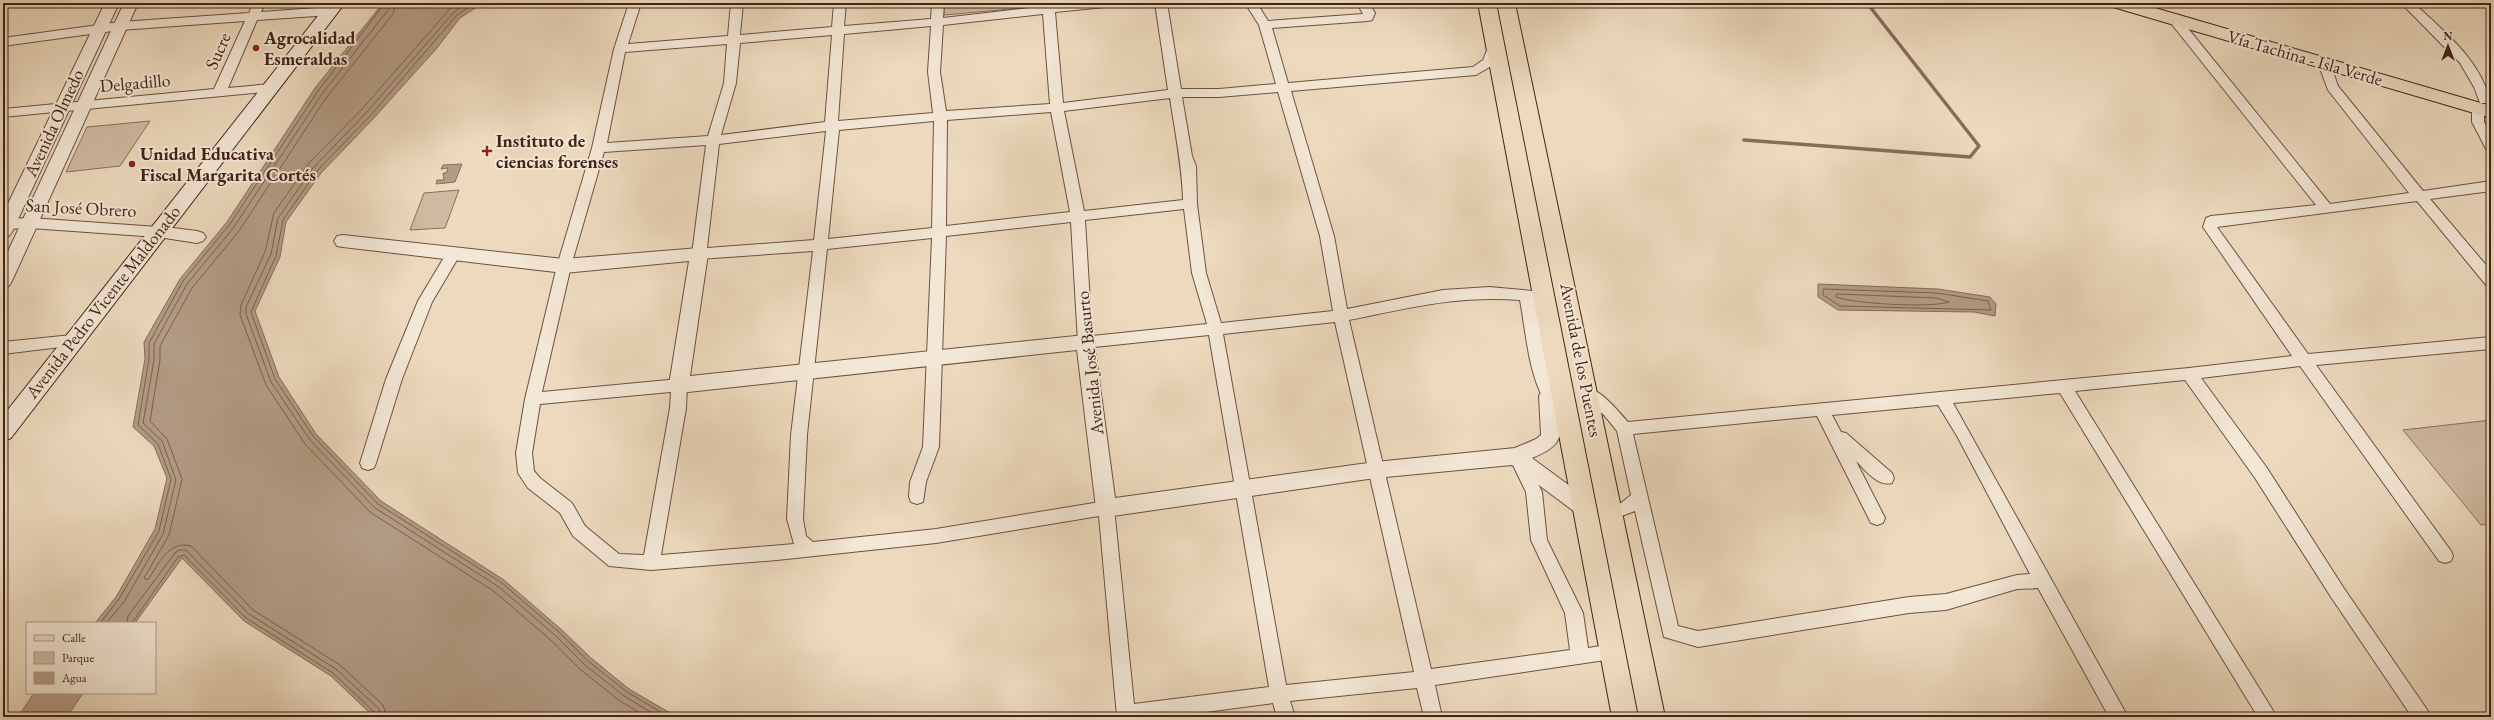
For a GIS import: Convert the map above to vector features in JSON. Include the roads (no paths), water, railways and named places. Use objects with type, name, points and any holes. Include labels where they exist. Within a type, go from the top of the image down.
[{"type":"main road","name":"Avenida de los Puentes","points":[[1487,3],[1495,43],[1535,296],[1556,394],[1586,509],[1625,717]]},
{"type":"main road","name":"Avenida de los Puentes","points":[[1506,3],[1563,266],[1586,392],[1652,717]]},
{"type":"main road","name":"Vía Tachina - Isla Verde","points":[[2119,3],[2324,64],[2485,103]]},
{"type":"main road","name":"Vía Tachina - Isla Verde","points":[[2157,3],[2485,103]]},
{"type":"main road","name":"Avenida Pedro Vicente Maldonado","points":[[3,432],[72,341],[334,7]]},
{"type":"street","name":"Avenida Olmedo","points":[[4,226],[112,3]]},
{"type":"street","name":"Avenida Olmedo","points":[[3,281],[131,3]]},
{"type":"street","name":"Sucre","points":[[219,93],[259,3]]},
{"type":"street","points":[[635,3],[620,49],[599,148],[564,266],[533,399],[524,453],[526,473],[534,483],[566,508],[579,531],[615,561],[651,563],[777,553],[936,536],[1106,508],[1375,470],[1516,456],[1543,445],[1549,439],[1556,394]]},
{"type":"street","points":[[651,563],[678,408],[679,385],[699,254],[713,140],[730,82],[732,38],[737,3]]},
{"type":"street","points":[[810,549],[802,544],[798,536],[795,518],[798,435],[833,132],[831,126],[840,3]]},
{"type":"street","points":[[917,497],[918,482],[931,447],[935,358],[940,230],[941,117],[934,72],[938,3]]},
{"type":"street","points":[[620,49],[732,38],[937,22],[1105,3]]},
{"type":"street","points":[[1162,3],[1174,93],[1185,156],[1189,166],[1190,204],[1199,273],[1215,328],[1241,489],[1279,694],[1286,717]]},
{"type":"street","points":[[1251,3],[1265,25],[1327,236],[1341,316],[1422,679],[1433,717]]},
{"type":"street","points":[[1265,25],[1368,17],[1369,13],[1363,3]]},
{"type":"street","points":[[2407,3],[2461,57],[2485,103],[2491,126]]},
{"type":"street","points":[[3,42],[120,26],[334,7]]},
{"type":"street","name":"Avenida José Basurto","points":[[1049,10],[1057,108],[1078,217],[1085,342],[1106,508],[1126,716]]},
{"type":"street","points":[[2174,19],[2327,209]]},
{"type":"street","points":[[599,148],[713,140],[831,126],[1020,109],[1057,108],[1174,93],[1219,93],[1284,88],[1368,78],[1476,71],[1489,62],[1495,43]]},
{"type":"street","points":[[2324,64],[2332,87],[2367,133],[2491,281]]},
{"type":"street","name":"Delgadillo","points":[[3,113],[271,88]]},
{"type":"street","points":[[2485,103],[2491,146]]},
{"type":"street","points":[[2446,556],[2210,227],[2211,221],[2327,209],[2491,186]]},
{"type":"street","points":[[343,241],[564,266],[819,244],[1190,204]]},
{"type":"street","name":"San José Obrero","points":[[4,226],[30,223],[158,232]]},
{"type":"street","points":[[158,232],[198,237]]},
{"type":"street","points":[[368,463],[394,379],[425,301],[454,253]]},
{"type":"street","points":[[533,399],[806,373],[1215,328],[1341,316],[1443,295],[1489,292],[1535,296]]},
{"type":"street","points":[[3,348],[72,341]]},
{"type":"street","points":[[1624,429],[2063,385],[2189,374],[2304,360],[2491,344]]},
{"type":"street","points":[[2189,374],[2260,473],[2337,592],[2423,717]]},
{"type":"street","points":[[2063,385],[2268,717]]},
{"type":"street","points":[[1586,392],[1609,411],[1624,429],[1670,630],[1688,638],[1698,639],[1909,605],[1946,602],[2017,582],[2044,580]]},
{"type":"street","points":[[1941,397],[1963,432],[1999,502],[2044,580],[2119,717]]},
{"type":"street","points":[[1821,409],[1877,518]]},
{"type":"street","points":[[1834,433],[1886,478]]},
{"type":"street","points":[[1516,456],[1586,509]]},
{"type":"street","points":[[1516,456],[1534,492],[1540,540],[1544,552],[1574,613],[1580,655]]},
{"type":"street","points":[[1611,513],[1635,503],[1639,496]]},
{"type":"street","points":[[1126,716],[1279,694],[1422,679],[1580,655],[1613,652]]},
{"type":"water","points":[[383,3],[483,3],[460,18],[437,48],[373,119],[321,173],[286,222],[280,257],[255,311],[279,377],[316,434],[381,501],[504,580],[563,631],[591,658],[629,689],[677,717],[374,717],[331,676],[244,621],[182,558],[136,622],[96,622],[116,597],[155,529],[167,478],[154,446],[133,427],[145,359],[144,342],[180,279],[227,222],[315,88]]},
{"type":"water","points":[[462,164],[455,182],[436,184],[437,180],[444,180],[443,173],[446,173],[448,168],[441,169],[443,165]]},
{"type":"water","points":[[1818,284],[1938,289],[1990,297],[1996,304],[1995,316],[1974,312],[1838,310],[1818,297]]},
{"type":"water","points":[[33,694],[82,694],[67,717],[18,717]]},
{"type":"waterway","points":[[1744,140],[1970,157],[1979,146],[1867,3]]},
{"type":"place","name":"Agrocalidad Esmeraldas","points":[[256,48]]},
{"type":"place","name":"Instituto de ciencias forenses","points":[[487,151]]},
{"type":"place","name":"Unidad Educativa Fiscal Margarita Cortés","points":[[132,164]]}]
